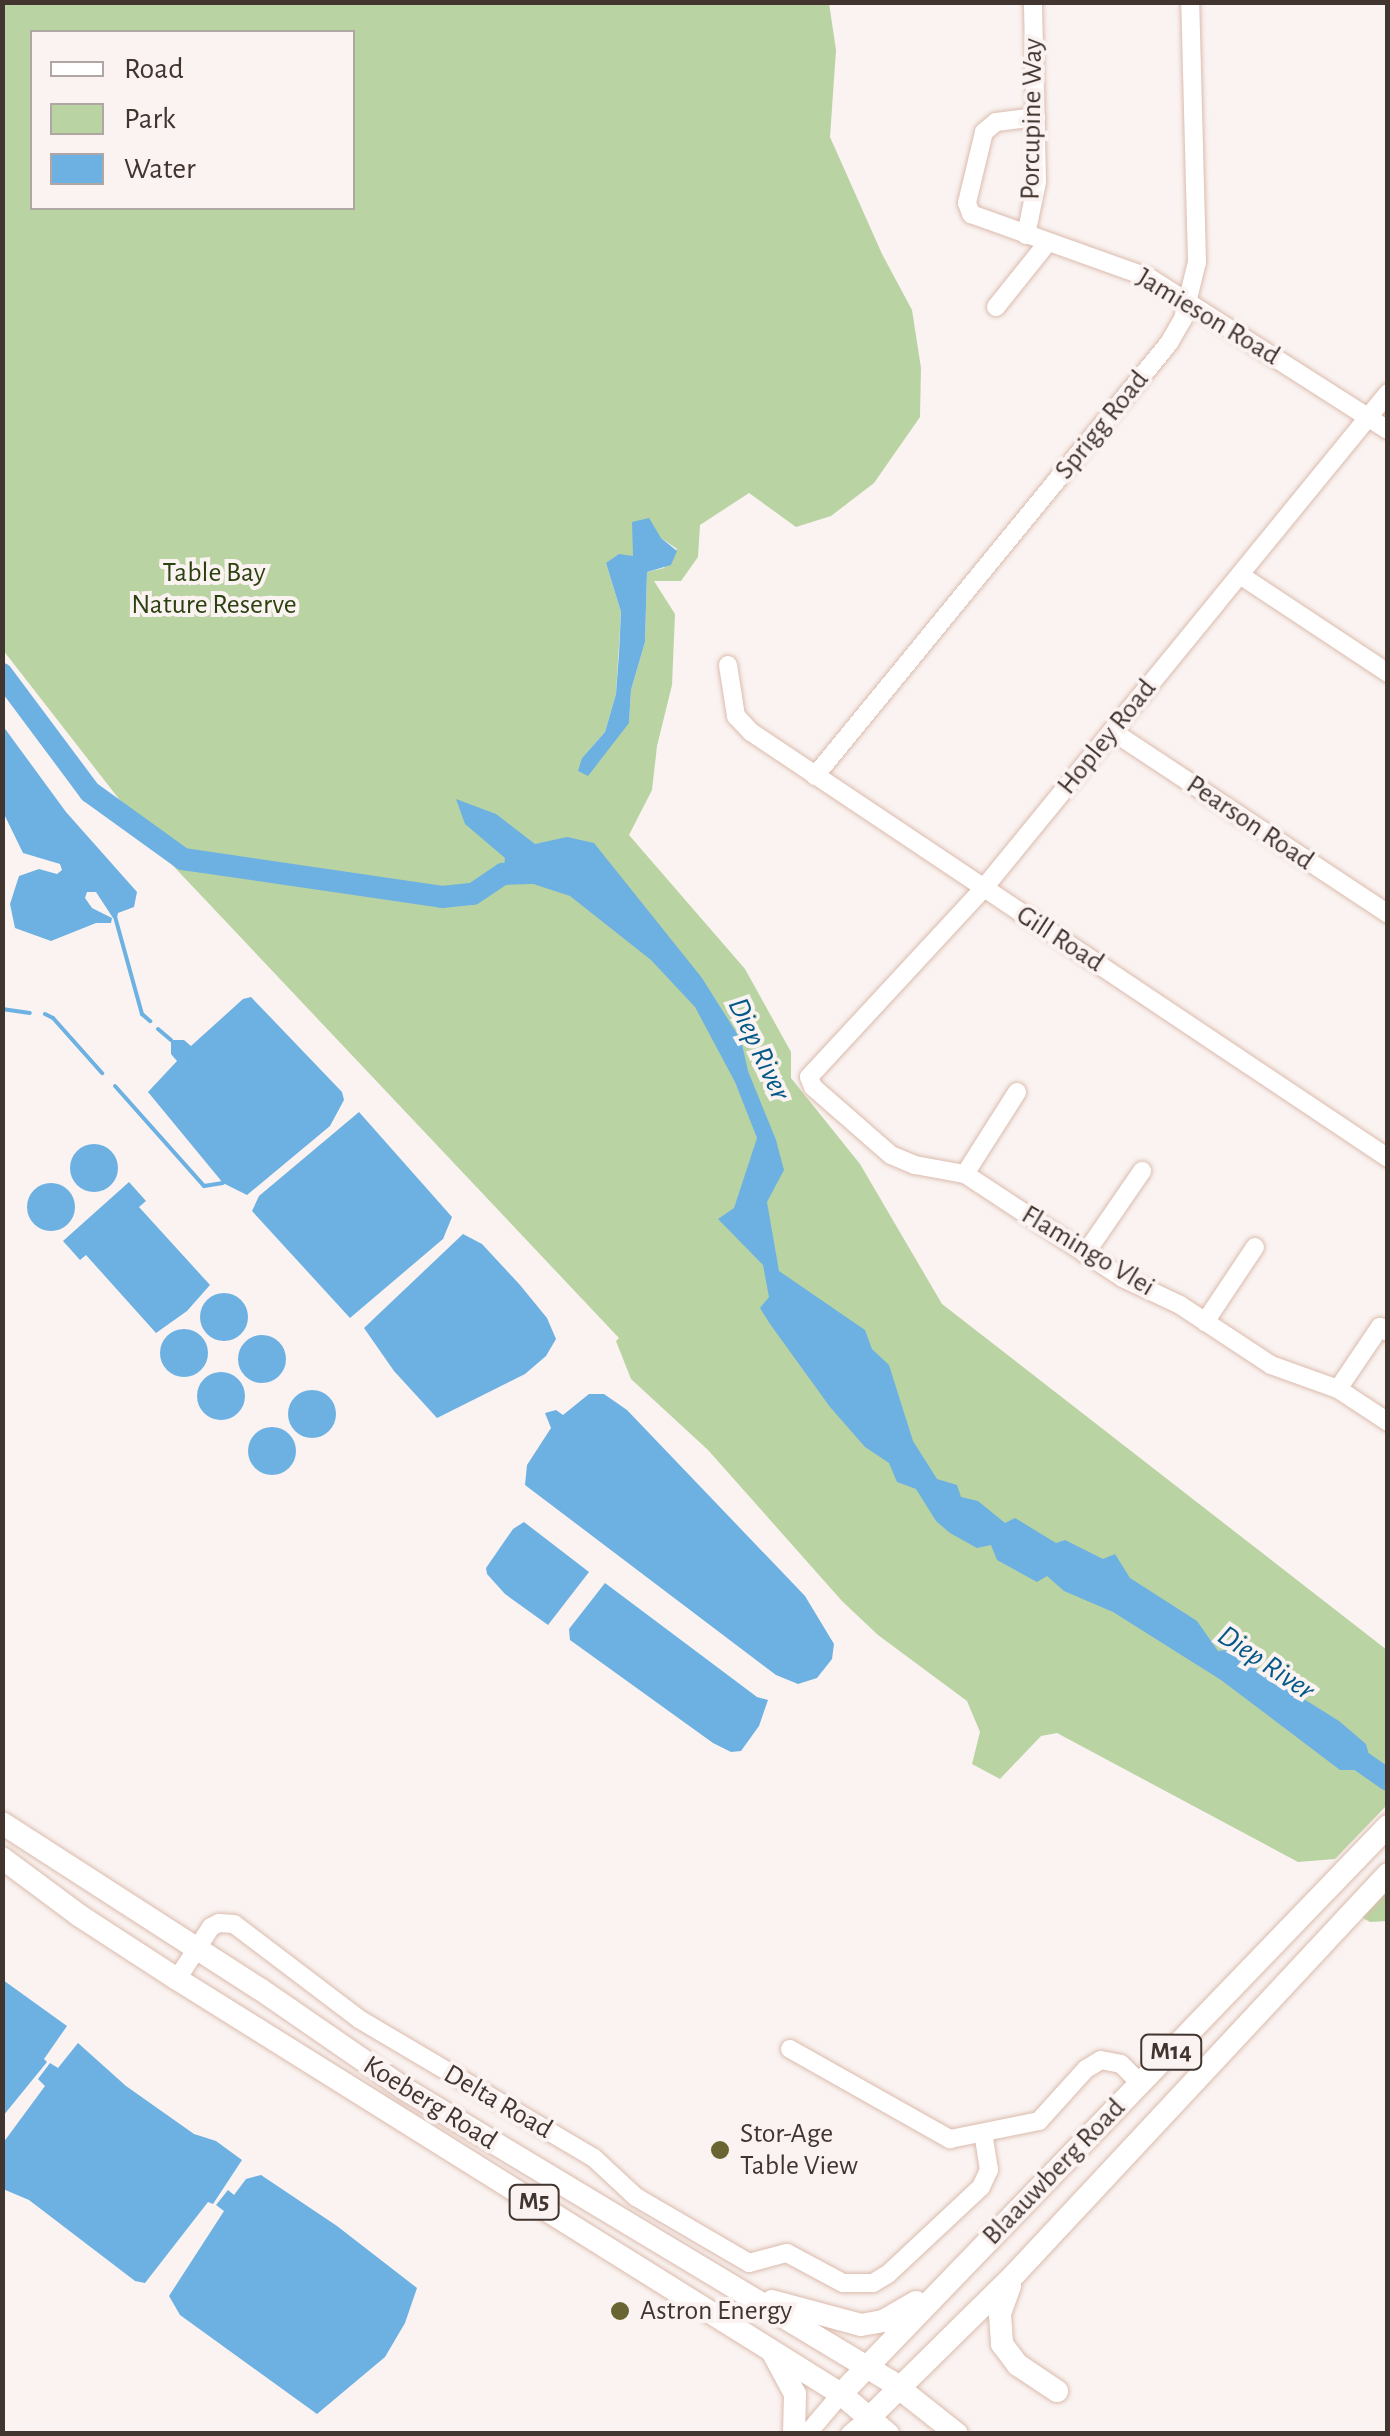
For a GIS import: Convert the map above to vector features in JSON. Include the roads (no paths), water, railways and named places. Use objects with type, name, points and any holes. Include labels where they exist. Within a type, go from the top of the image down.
[{"type":"main road","name":"Koeberg Road","points":[[2,1823],[408,2091],[867,2366]]},
{"type":"main road","name":"Blaauwberg Road","points":[[841,2394],[1388,1826]]},
{"type":"main road","name":"Koeberg Road","points":[[2,1858],[80,1916],[178,1980],[841,2394]]},
{"type":"main road","name":"Blaauwberg Road","points":[[870,2417],[1015,2274],[1388,1874]]},
{"type":"main road","points":[[753,2300],[782,2303],[842,2323],[868,2325],[899,2313],[958,2269]]},
{"type":"main road","points":[[1015,2274],[1000,2314],[1002,2344],[1018,2366],[1057,2390]]},
{"type":"main road","points":[[770,2348],[795,2394],[794,2434]]},
{"type":"main road","name":"M5","points":[[867,2366],[957,2434]]},
{"type":"main road","name":"M5","points":[[841,2394],[888,2434]]},
{"type":"street","name":"Porcupine Way","points":[[1020,233],[1037,192],[1033,2]]},
{"type":"street","name":"Sprigg Road","points":[[815,776],[1169,343],[1190,300],[1196,247],[1190,2]]},
{"type":"street","name":"Jamieson Road","points":[[1036,117],[988,126],[967,203],[978,220],[1130,270],[1190,300],[1388,430]]},
{"type":"street","points":[[996,307],[1048,242]]},
{"type":"street","name":"Hopley Road","points":[[812,1069],[983,889],[1388,393]]},
{"type":"street","points":[[1240,574],[1388,673]]},
{"type":"street","name":"Gill Road","points":[[728,665],[736,716],[815,776],[1388,1158]]},
{"type":"street","name":"Pearson Road","points":[[1112,732],[1388,914]]},
{"type":"street","name":"Flamingo Vlei","points":[[812,1069],[809,1077],[813,1087],[891,1154],[915,1165],[966,1174],[1085,1254],[1205,1322],[1271,1365],[1338,1390],[1388,1422]]},
{"type":"street","points":[[966,1174],[1018,1092]]},
{"type":"street","points":[[1085,1254],[1142,1170]]},
{"type":"street","points":[[1205,1322],[1255,1246]]},
{"type":"street","points":[[1338,1390],[1380,1328],[1388,1332]]},
{"type":"street","name":"Delta Road","points":[[178,1980],[215,1924],[234,1924],[358,2018],[594,2158],[630,2192],[666,2215],[750,2263],[792,2254],[844,2283],[880,2280],[981,2187],[989,2170],[982,2134]]},
{"type":"street","points":[[790,2049],[940,2136],[982,2134],[1039,2121],[1086,2068],[1101,2060],[1121,2064],[1140,2084]]},
{"type":"street","name":"Blaauwberg Road","points":[[806,2434],[841,2394]]},
{"type":"street","name":"Blaauwberg Road","points":[[850,2434],[870,2417]]},
{"type":"water","points":[[649,518],[661,538],[677,551],[671,565],[647,572],[645,642],[631,690],[629,723],[588,776],[578,771],[582,758],[605,732],[616,694],[621,612],[606,563],[619,554],[633,556],[632,522]]},
{"type":"water","points":[[3,726],[66,812],[137,892],[134,907],[113,918],[96,892],[87,892],[85,898],[92,908],[112,918],[111,923],[96,923],[51,941],[15,928],[10,904],[19,876],[39,869],[57,874],[62,870],[60,864],[23,853],[3,812]]},
{"type":"water","points":[[456,799],[496,814],[535,844],[567,837],[594,843],[702,978],[741,1040],[748,1071],[784,1170],[767,1202],[779,1271],[865,1330],[872,1349],[889,1365],[913,1441],[937,1479],[957,1485],[961,1497],[978,1501],[1005,1523],[1015,1518],[1056,1543],[1065,1540],[1103,1559],[1115,1554],[1130,1578],[1197,1621],[1218,1651],[1226,1650],[1339,1721],[1366,1744],[1369,1755],[1358,1770],[1340,1770],[1221,1680],[1113,1612],[1064,1591],[1047,1576],[1037,1582],[997,1560],[991,1545],[977,1548],[950,1533],[936,1521],[916,1489],[897,1482],[889,1463],[865,1447],[830,1407],[770,1324],[760,1308],[769,1297],[763,1265],[718,1219],[734,1208],[757,1138],[735,1082],[695,1007],[651,960],[570,896],[503,874],[505,858],[465,824]]},
{"type":"water","points":[[251,997],[342,1092],[344,1100],[330,1126],[247,1195],[223,1183],[148,1092],[177,1061],[171,1054],[171,1040],[184,1040],[191,1046],[243,999]]},
{"type":"water","points":[[359,1112],[452,1217],[443,1239],[350,1318],[252,1211],[259,1196]]},
{"type":"water","points":[[94,1144],[111,1151],[118,1168],[111,1185],[94,1192],[77,1185],[70,1168],[77,1151]]},
{"type":"water","points":[[129,1182],[146,1201],[139,1207],[210,1285],[187,1311],[156,1333],[86,1255],[80,1260],[63,1241]]},
{"type":"water","points":[[51,1183],[68,1190],[75,1207],[68,1224],[51,1231],[34,1224],[27,1207],[34,1190]]},
{"type":"water","points":[[463,1234],[482,1244],[520,1285],[547,1318],[556,1339],[546,1356],[525,1374],[437,1418],[394,1371],[364,1328]]},
{"type":"water","points":[[224,1293],[241,1300],[248,1317],[241,1334],[224,1341],[207,1334],[200,1317],[207,1300]]},
{"type":"water","points":[[184,1329],[201,1336],[208,1353],[201,1370],[184,1377],[167,1370],[160,1353],[167,1336]]},
{"type":"water","points":[[262,1335],[279,1342],[286,1359],[279,1376],[262,1383],[245,1376],[238,1359],[245,1342]]},
{"type":"water","points":[[221,1372],[238,1379],[245,1396],[238,1413],[221,1420],[204,1413],[197,1396],[204,1379]]},
{"type":"water","points":[[312,1390],[329,1397],[336,1414],[329,1431],[312,1438],[295,1431],[288,1414],[295,1397]]},
{"type":"water","points":[[589,1394],[604,1394],[627,1410],[805,1596],[834,1644],[832,1659],[817,1678],[798,1684],[776,1675],[525,1485],[527,1465],[551,1428],[545,1413],[556,1410],[563,1415]]},
{"type":"water","points":[[272,1427],[289,1434],[296,1451],[289,1468],[272,1475],[255,1468],[248,1451],[255,1434]]},
{"type":"water","points":[[524,1522],[589,1572],[548,1625],[505,1594],[487,1574],[486,1568],[513,1529]]},
{"type":"water","points":[[605,1583],[757,1697],[768,1700],[759,1726],[741,1751],[731,1752],[713,1743],[570,1640],[569,1629]]},
{"type":"water","points":[[3,1980],[67,2026],[44,2059],[47,2062],[3,2116]]},
{"type":"water","points":[[78,2043],[126,2086],[194,2134],[216,2141],[242,2160],[213,2204],[208,2202],[145,2283],[135,2281],[29,2200],[3,2189],[3,2143],[45,2086],[38,2079],[50,2063],[58,2068]]},
{"type":"water","points":[[261,2175],[337,2226],[417,2288],[405,2323],[385,2357],[317,2414],[180,2315],[169,2296],[224,2211],[216,2205],[228,2190],[234,2195],[246,2179]]},
{"type":"waterway","name":"Diep River","points":[[2,674],[90,792],[183,859],[442,897],[473,894],[503,874],[531,873]]},
{"type":"waterway","points":[[114,913],[142,1014],[150,1021]]},
{"type":"waterway","points":[[2,1009],[30,1013]]},
{"type":"waterway","points":[[45,1014],[102,1073]]},
{"type":"waterway","points":[[158,1029],[171,1040]]},
{"type":"waterway","points":[[115,1086],[204,1186],[223,1183]]},
{"type":"waterway","name":"Diep River","points":[[1341,1747],[1388,1780]]},
{"type":"place","name":"Stor-Age Table View","points":[[720,2150]]},
{"type":"place","name":"Astron Energy","points":[[620,2311]]},
{"type":"park label","name":"Table Bay Nature Reserve","points":[[214,589]]}]
